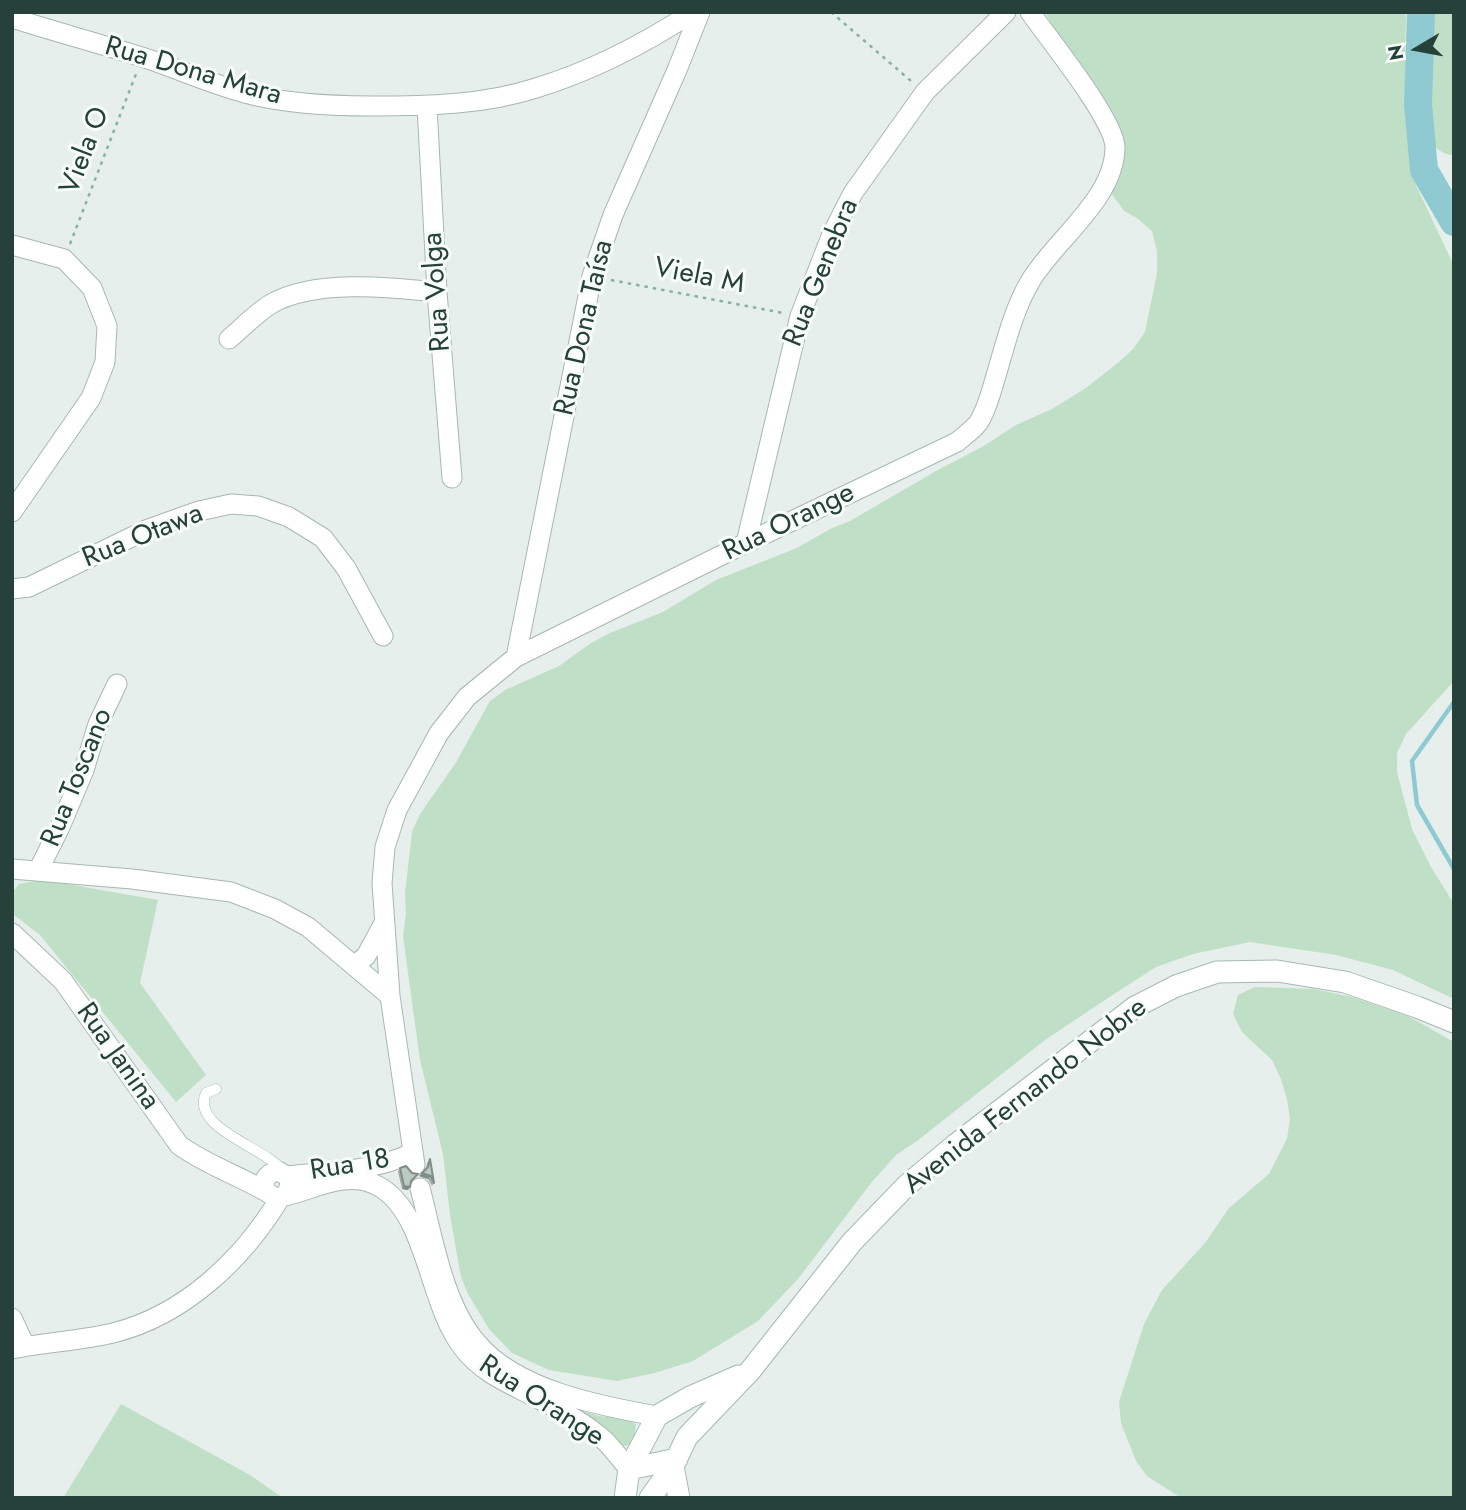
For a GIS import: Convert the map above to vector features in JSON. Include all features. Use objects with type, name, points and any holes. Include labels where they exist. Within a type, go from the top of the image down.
[{"type":"main road","name":"Avenida Fernando Nobre","points":[[651,1497],[675,1462],[687,1437],[750,1371],[852,1242],[907,1185],[1135,1007],[1176,986],[1217,972],[1276,971],[1345,982],[1454,1022]]},
{"type":"main road","name":"Avenida Fernando Nobre","points":[[657,1416],[690,1397],[750,1371]]},
{"type":"main road","points":[[625,1498],[629,1469],[657,1416],[687,1437]]},
{"type":"main road","points":[[629,1469],[675,1462],[679,1498]]},
{"type":"main road","points":[[629,1469],[651,1497]]},
{"type":"street","name":"Rua Dona Mara","points":[[16,24],[143,58],[246,93],[328,104],[427,106],[534,89],[605,62],[648,41],[694,12]]},
{"type":"street","name":"Rua Dona Taísa","points":[[516,657],[592,276],[614,215],[700,12]]},
{"type":"street","name":"Rua Genebra","points":[[746,543],[800,316],[832,234],[853,193],[925,92],[1006,12]]},
{"type":"street","name":"Rua Orange","points":[[390,996],[383,871],[385,847],[397,810],[439,733],[467,697],[516,657],[957,442],[979,422],[1017,306],[1027,288],[1076,222],[1099,197],[1112,171],[1115,144],[1099,110],[1030,12]]},
{"type":"street","name":"Rua Volga","points":[[427,106],[437,292],[452,478]]},
{"type":"street","points":[[12,245],[64,259],[92,288],[107,327],[105,362],[91,398],[12,512]]},
{"type":"street","points":[[229,339],[268,305],[288,295],[351,286],[382,286],[437,292]]},
{"type":"street","name":"Rua Otawa","points":[[12,589],[29,587],[146,530],[199,511],[231,504],[258,506],[289,517],[323,538],[346,568],[383,636]]},
{"type":"street","name":"Rua Toscano","points":[[38,872],[84,770],[98,724],[117,684]]},
{"type":"street","points":[[12,869],[132,879],[231,892],[275,909],[308,927],[390,996]]},
{"type":"street","points":[[355,965],[366,956],[386,919]]},
{"type":"street","name":"Rua Janina","points":[[12,933],[63,981],[179,1144],[194,1156],[277,1185]]},
{"type":"street","name":"Rua 18","points":[[277,1185],[413,1159],[390,996]]},
{"type":"street","name":"Rua 18","points":[[277,1185],[364,1180],[380,1187]]},
{"type":"street","points":[[12,1318],[19,1347],[113,1333],[145,1322],[201,1289],[231,1263],[255,1234],[277,1185]]},
{"type":"street","name":"Rua Orange","points":[[380,1187],[404,1210],[413,1227],[439,1307],[464,1350],[481,1367],[504,1382],[557,1409],[603,1440],[629,1469]]},
{"type":"street","name":"Rua Orange","points":[[420,1188],[443,1277],[461,1318],[476,1343],[512,1372],[555,1391],[619,1409],[657,1416]]},
{"type":"lane","points":[[216,1089],[206,1093],[203,1098],[204,1106],[212,1120],[239,1141],[271,1158],[277,1185]]},
{"type":"path","points":[[831,12],[925,92]]},
{"type":"path","name":"Viela O","points":[[64,259],[143,58]]},
{"type":"path","name":"Viela M","points":[[592,276],[800,316]]},
{"type":"green space","points":[[1045,12],[1406,12],[1405,67],[1415,183],[1454,266],[1454,681],[1406,734],[1397,753],[1397,772],[1412,829],[1454,904],[1454,999],[1393,970],[1336,955],[1250,942],[1193,954],[1156,967],[1045,1040],[897,1154],[871,1183],[798,1279],[758,1321],[693,1361],[655,1373],[617,1381],[549,1370],[512,1353],[489,1329],[461,1277],[443,1154],[420,1060],[403,936],[412,832],[420,814],[455,764],[490,701],[505,690],[559,666],[610,633],[663,612],[716,580],[797,548],[850,521],[1016,425],[1052,409],[1086,388],[1133,349],[1145,332],[1157,273],[1157,251],[1152,231],[1124,211],[1112,194],[1120,155]]},
{"type":"green space","points":[[1431,12],[1454,12],[1454,151],[1451,155],[1436,148],[1428,133],[1424,114]]},
{"type":"green space","points":[[50,881],[158,900],[140,983],[206,1075],[176,1102],[40,935],[13,914],[12,893],[19,884]]},
{"type":"green space","points":[[1255,987],[1314,989],[1352,997],[1408,1016],[1454,1042],[1454,1498],[1181,1498],[1147,1476],[1136,1461],[1121,1423],[1119,1402],[1144,1324],[1162,1290],[1205,1243],[1229,1208],[1269,1174],[1287,1139],[1290,1119],[1281,1079],[1272,1060],[1242,1032],[1233,1014],[1238,995]]},
{"type":"green space","points":[[121,1404],[250,1475],[283,1498],[63,1498]]},
{"type":"green space","points":[[566,1406],[599,1416],[628,1419],[636,1424],[634,1442],[627,1446],[619,1445]]},
{"type":"building","points":[[430,1159],[434,1183],[431,1176],[422,1173],[428,1167]]},
{"type":"building","points":[[406,1166],[412,1173],[418,1174],[411,1181],[410,1187],[404,1186],[400,1168]]},
{"type":"waterway","points":[[1421,12],[1418,104],[1424,170],[1454,222]]},
{"type":"waterway","points":[[1454,702],[1412,761],[1417,805],[1454,869]]}]
